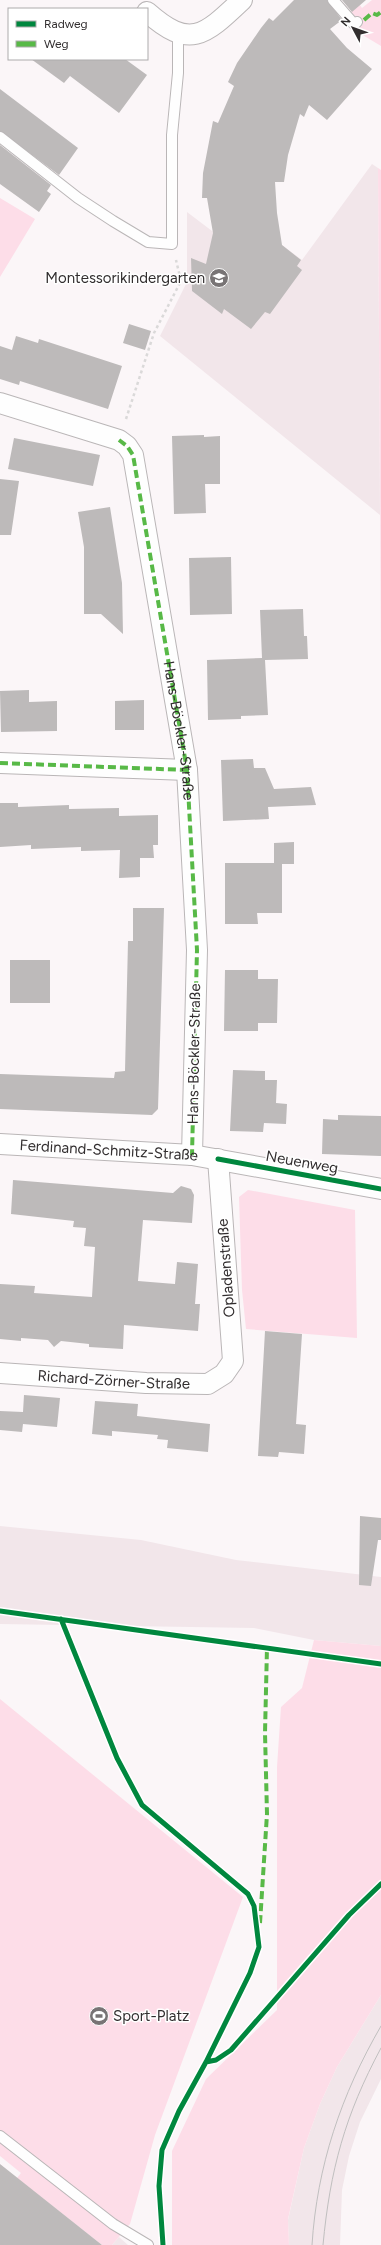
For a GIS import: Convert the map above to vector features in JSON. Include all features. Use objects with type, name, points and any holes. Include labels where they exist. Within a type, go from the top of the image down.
[{"type":"street","points":[[134,0],[143,8]]},
{"type":"street","points":[[148,13],[160,24],[178,34],[196,35],[214,25],[242,0]]},
{"type":"street","name":"Hans-Böckler-Straße","points":[[0,403],[119,440],[127,446],[133,455],[187,770],[197,950],[192,1155]]},
{"type":"street","points":[[0,763],[187,770]]},
{"type":"street","name":"Ferdinand-Schmitz-Straße","points":[[0,1144],[192,1155],[218,1159]]},
{"type":"street","name":"Neuenweg","points":[[218,1159],[381,1189]]},
{"type":"street","name":"Opladenstraße","points":[[218,1159],[233,1361],[224,1374]]},
{"type":"street","name":"Richard-Zörner-Straße","points":[[0,1373],[188,1384],[208,1384],[224,1374]]},
{"type":"lane","points":[[333,0],[354,24],[357,22]]},
{"type":"lane","points":[[0,137],[78,198],[113,222],[148,242],[172,244],[172,135],[178,73],[178,34]]},
{"type":"lane","points":[[0,2136],[113,2224],[148,2245]]},
{"type":"path","points":[[119,440],[154,333],[181,281],[172,244]]},
{"type":"path","points":[[61,1619],[381,1664]]},
{"type":"shaded area","points":[[372,0],[381,0],[381,46],[356,31],[363,24],[351,12],[360,5],[362,8]]},
{"type":"shaded area","points":[[372,164],[378,168],[380,515],[160,336],[187,282],[187,212],[245,256],[282,245],[302,260]]},
{"type":"shaded area","points":[[378,168],[381,170],[381,655]]},
{"type":"shaded area","points":[[0,198],[35,219],[0,277]]},
{"type":"shaded area","points":[[248,1190],[355,1210],[357,1338],[246,1329],[242,1290],[239,1197]]},
{"type":"shaded area","points":[[0,1526],[141,1540],[236,1560],[381,1577],[381,1646],[314,1640],[254,1628],[0,1624]]},
{"type":"shaded area","points":[[314,1640],[381,1646],[381,1995],[337,2067],[320,2104],[304,2148],[288,2219],[289,2245],[172,2245],[172,2151],[206,2079],[277,2010],[277,1767],[281,1707],[302,1688]]},
{"type":"shaded area","name":"Sport-Platz","points":[[0,1699],[243,1897],[155,2135],[130,2224],[112,2245],[102,2245],[17,2178],[21,2173],[0,2156]]},
{"type":"shaded area","points":[[381,1995],[381,2079],[360,2122],[349,2156],[342,2190],[340,2245],[289,2245],[288,2220],[304,2148],[320,2104],[337,2067]]},
{"type":"shaded area","points":[[119,2237],[128,2245],[112,2245]]},
{"type":"building","points":[[294,0],[327,0],[342,20],[330,29],[347,48],[372,69],[327,120],[309,105],[304,117],[300,114],[288,155],[284,182],[275,182],[277,213],[282,245],[301,260],[297,266],[302,270],[270,314],[265,312],[251,329],[224,309],[222,314],[192,291],[191,258],[206,264],[213,233],[207,198],[202,198],[203,173],[213,121],[218,123],[234,86],[228,82],[237,63],[269,18],[273,21]]},
{"type":"building","points":[[342,0],[366,0],[352,12]]},
{"type":"building","points":[[32,60],[126,60],[147,75],[119,113],[70,76],[64,83]]},
{"type":"building","points":[[0,89],[78,148],[59,175],[0,131]]},
{"type":"building","points":[[0,145],[51,185],[47,191],[51,194],[39,212],[0,184]]},
{"type":"building","points":[[129,324],[151,331],[145,350],[123,343]]},
{"type":"building","points":[[16,336],[38,343],[39,339],[122,366],[108,409],[20,381],[19,385],[0,379],[0,346],[12,350]]},
{"type":"building","points":[[204,435],[204,437],[220,436],[220,484],[205,484],[206,513],[174,514],[172,436]]},
{"type":"building","points":[[14,438],[100,455],[93,486],[8,469]]},
{"type":"building","points":[[0,479],[19,481],[11,535],[0,535]]},
{"type":"building","points":[[110,507],[122,583],[123,634],[101,614],[84,614],[84,547],[78,512]]},
{"type":"building","points":[[231,557],[232,614],[190,615],[189,558]]},
{"type":"building","points":[[303,609],[304,636],[307,636],[308,659],[265,660],[268,715],[241,716],[241,719],[208,720],[207,660],[262,658],[260,610]]},
{"type":"building","points":[[29,690],[29,702],[57,701],[57,731],[1,732],[0,691]]},
{"type":"building","points":[[144,700],[144,730],[115,730],[115,701]]},
{"type":"building","points":[[253,759],[254,768],[265,768],[274,789],[311,787],[316,805],[268,807],[269,819],[223,821],[221,760]]},
{"type":"building","points":[[0,803],[18,803],[18,807],[69,805],[69,809],[119,808],[119,816],[158,815],[158,845],[153,845],[154,858],[140,858],[140,877],[119,878],[120,850],[81,851],[81,847],[31,849],[31,845],[0,847]]},
{"type":"building","points":[[294,842],[294,864],[282,864],[282,913],[257,913],[258,924],[225,924],[225,863],[274,863],[274,843]]},
{"type":"building","points":[[133,908],[164,908],[158,1109],[152,1115],[0,1109],[0,1074],[114,1078],[115,1072],[125,1071],[128,941],[133,941]]},
{"type":"building","points":[[10,960],[50,960],[50,1003],[10,1003]]},
{"type":"building","points":[[225,970],[258,970],[258,979],[278,979],[277,1023],[258,1023],[258,1031],[224,1031]]},
{"type":"building","points":[[233,1070],[265,1071],[265,1080],[277,1080],[276,1103],[287,1104],[286,1124],[264,1123],[263,1132],[230,1131]]},
{"type":"building","points":[[338,1115],[381,1116],[381,1156],[322,1154],[323,1119],[338,1120]]},
{"type":"building","points":[[13,1180],[173,1193],[181,1186],[191,1189],[194,1195],[192,1223],[143,1220],[138,1281],[175,1284],[177,1262],[198,1264],[195,1304],[200,1304],[198,1331],[124,1325],[123,1349],[89,1347],[89,1344],[61,1341],[54,1347],[48,1340],[21,1338],[21,1341],[0,1339],[0,1284],[35,1286],[34,1293],[92,1297],[95,1247],[84,1246],[86,1228],[73,1227],[74,1221],[11,1214]]},
{"type":"building","points":[[265,1331],[302,1334],[296,1424],[306,1425],[304,1454],[279,1452],[278,1457],[258,1456]]},
{"type":"building","points":[[24,1395],[60,1398],[57,1427],[23,1424],[22,1432],[0,1430],[0,1411],[23,1412]]},
{"type":"building","points":[[95,1401],[138,1404],[137,1416],[210,1424],[208,1452],[167,1448],[168,1440],[157,1439],[158,1435],[112,1431],[112,1436],[92,1434]]},
{"type":"building","points":[[360,1516],[381,1518],[381,1540],[378,1540],[371,1586],[359,1585]]},
{"type":"building","points":[[0,2164],[102,2245],[0,2245]]},
{"type":"tram line","points":[[312,2245],[319,2187],[333,2132],[354,2078],[381,2026]]},
{"type":"tram line","points":[[323,2245],[330,2192],[341,2144],[358,2096],[381,2048]]},
{"type":"marked path","points":[[364,20],[372,13],[377,15],[381,12]]},
{"type":"marked path","points":[[119,440],[127,446],[133,455],[187,770],[197,950],[192,1155]]},
{"type":"marked path","points":[[0,763],[187,770]]},
{"type":"marked path","points":[[260,1923],[267,1814],[265,1733],[267,1647]]},
{"type":"cycle path","points":[[218,1159],[381,1189]]},
{"type":"cycle path","points":[[0,1611],[381,1664]]},
{"type":"cycle path","points":[[61,1619],[117,1758],[142,1805],[248,1894],[254,1906],[259,1947],[250,1973],[206,2062],[179,2111],[162,2150],[159,2186],[163,2245]]},
{"type":"cycle path","points":[[206,2062],[216,2060],[231,2050],[349,1915],[381,1884]]},
{"type":"place","name":"Montessorikindergarten","points":[[219,278]]},
{"type":"place","name":"Sport-Platz","points":[[99,2016]]}]
